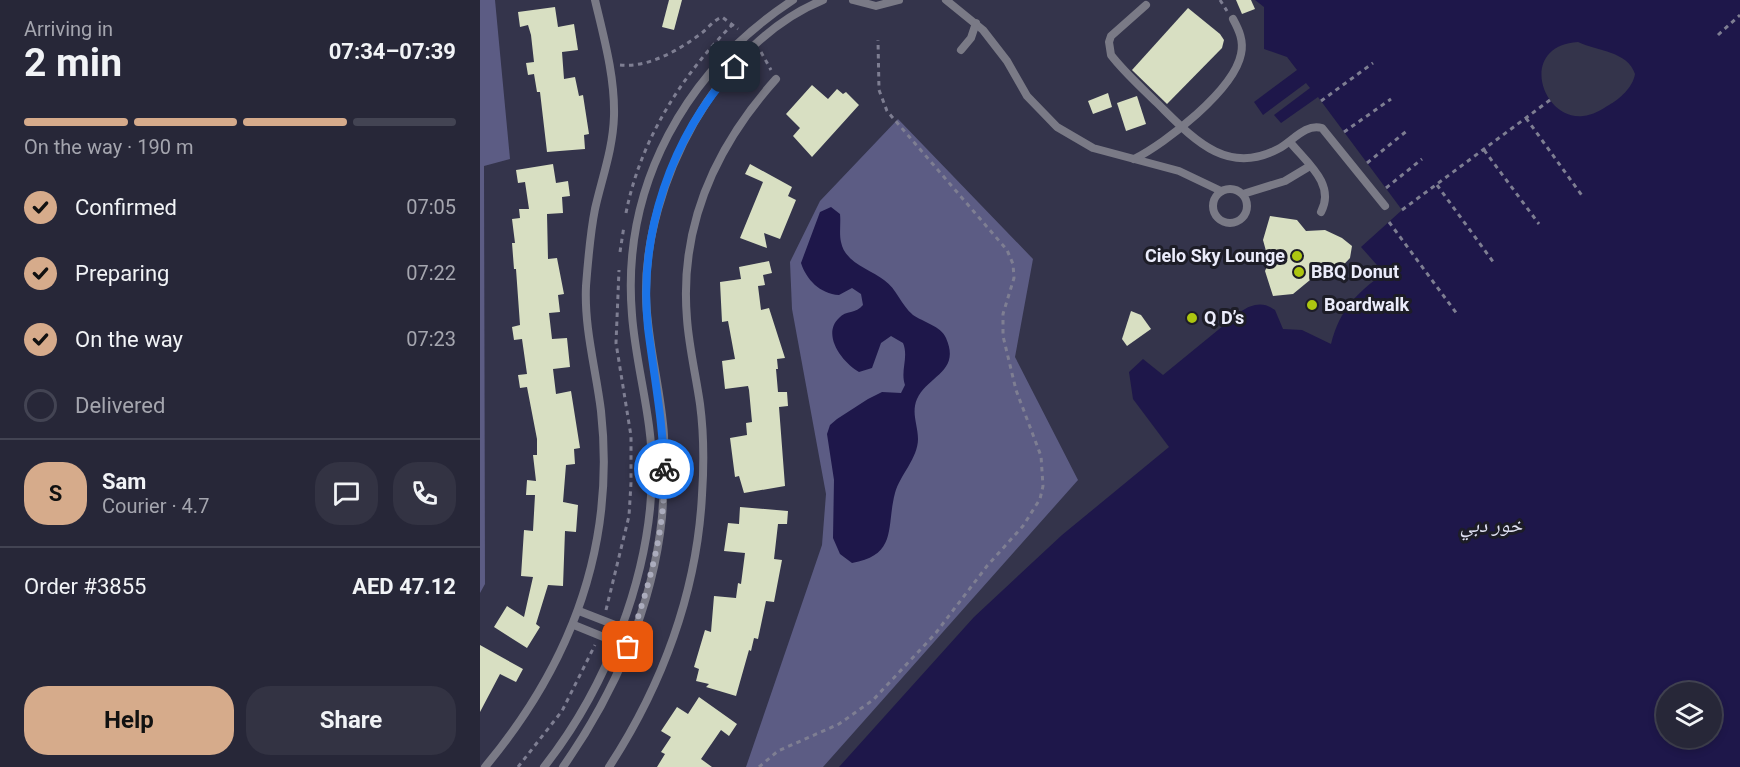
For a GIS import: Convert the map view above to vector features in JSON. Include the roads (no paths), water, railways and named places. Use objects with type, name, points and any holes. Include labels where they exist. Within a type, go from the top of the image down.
[{"type":"lane","points":[[485,767],[536,700],[574,625],[590,572],[603,492],[601,411],[588,330],[586,289],[589,248],[612,142],[614,116],[610,64],[595,0]]},
{"type":"lane","points":[[544,767],[571,729],[593,692],[620,627],[643,555],[650,514],[652,472],[650,431],[632,314],[631,277],[634,239],[642,202],[669,131],[689,99],[712,69],[745,35],[793,0]]},
{"type":"lane","points":[[563,767],[606,697],[628,647],[655,560],[664,477],[664,435],[647,313],[648,261],[653,228],[672,164],[704,106],[723,80],[757,45],[797,14],[823,0]]},
{"type":"lane","points":[[853,0],[876,6],[899,0]]},
{"type":"lane","points":[[946,0],[976,23],[996,45],[1027,96],[1057,127],[1093,148],[1179,171],[1221,191],[1233,189],[1243,194],[1246,200],[1246,212],[1239,221],[1228,223],[1217,218],[1213,206],[1214,200],[1221,191]]},
{"type":"lane","points":[[1146,5],[1112,36],[1109,49],[1115,61],[1182,128],[1206,148],[1234,158],[1264,155],[1290,142],[1310,127],[1322,128],[1385,207]]},
{"type":"lane","points":[[1134,159],[1182,128],[1232,76],[1239,63],[1242,40],[1233,19]]},
{"type":"lane","points":[[960,50],[971,38],[976,23]]},
{"type":"lane","points":[[609,767],[643,710],[662,670],[677,628],[698,541],[703,451],[700,407],[687,319],[686,275],[693,231],[705,189],[723,149],[747,112],[776,79]]},
{"type":"lane","points":[[1290,142],[1326,190],[1327,197],[1321,212]]},
{"type":"lane","points":[[1243,194],[1271,187],[1310,166]]},
{"type":"lane","points":[[632,314],[647,313]]},
{"type":"lane","points":[[579,611],[633,632]]},
{"type":"lane","points":[[574,625],[628,647]]},
{"type":"water","name":"خور دبي","points":[[1255,0],[1740,0],[1740,767],[839,767],[974,617],[1062,535],[1169,447],[1133,399],[1129,372],[1143,359],[1163,375],[1240,312],[1257,305],[1266,305],[1275,310],[1283,329],[1302,330],[1331,344],[1339,321],[1350,303],[1384,273],[1361,247],[1402,210],[1318,97],[1281,123],[1274,115],[1310,88],[1306,83],[1263,115],[1254,102],[1297,70],[1287,57],[1264,49],[1264,7]],"holes":[[[1578,42],[1619,56],[1631,66],[1635,74],[1629,88],[1617,99],[1597,112],[1583,116],[1569,114],[1556,107],[1547,96],[1542,82],[1542,68],[1547,56],[1559,47]]]},
{"type":"water","points":[[831,207],[840,214],[841,242],[847,255],[888,284],[913,315],[940,330],[950,349],[946,366],[922,391],[915,404],[917,446],[895,493],[887,538],[877,553],[867,559],[852,563],[840,554],[833,538],[834,480],[827,434],[830,425],[837,419],[868,399],[882,392],[901,393],[905,385],[903,374],[905,348],[903,343],[891,336],[881,343],[872,368],[859,372],[836,348],[832,332],[834,325],[839,318],[863,305],[861,294],[852,288],[839,295],[820,289],[806,275],[801,263],[820,212]]},
{"type":"place","name":"Cielo Sky Lounge","points":[[1297,256]]},
{"type":"place","name":"BBQ Donut","points":[[1299,272]]},
{"type":"place","name":"Boardwalk","points":[[1312,305]]},
{"type":"place","name":"Q D’s","points":[[1192,318]]}]
